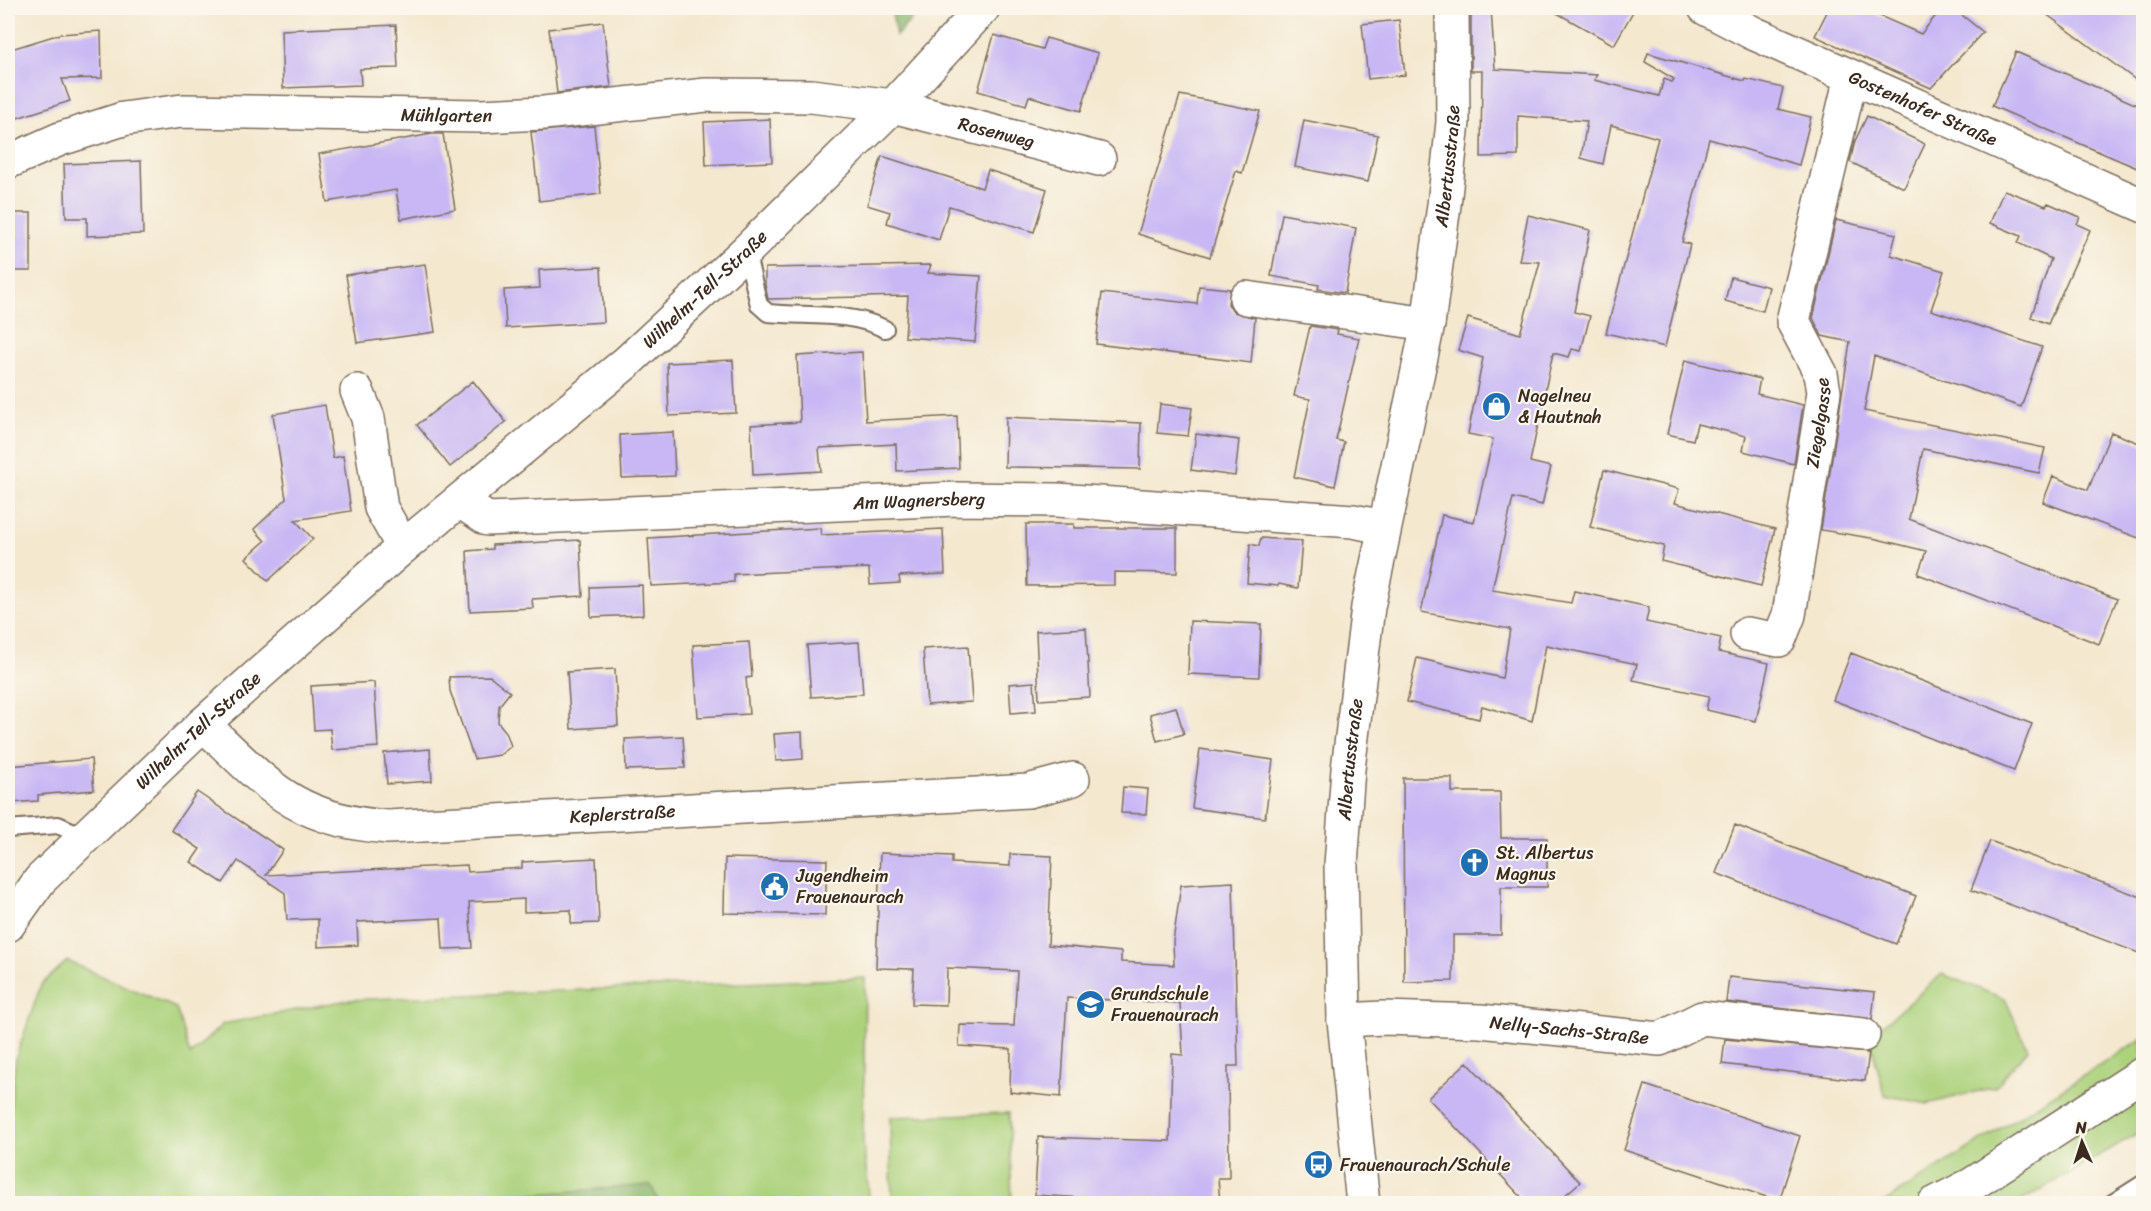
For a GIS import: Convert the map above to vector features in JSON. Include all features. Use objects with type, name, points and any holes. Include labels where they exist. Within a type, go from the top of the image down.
[{"type":"street","name":"Wilhelm-Tell-Straße","points":[[8,925],[40,880],[83,836],[202,724],[403,547],[627,362],[746,251],[893,106],[984,8]]},
{"type":"street","name":"Albertusstraße","points":[[1363,1203],[1344,1020],[1341,865],[1348,769],[1368,606],[1428,324],[1453,122],[1452,8]]},
{"type":"street","name":"Gostenhofer Straße","points":[[1705,8],[1753,33],[2144,206]]},
{"type":"street","name":"Ziegelgasse","points":[[1747,634],[1779,640],[1791,604],[1824,392],[1821,374],[1794,321],[1851,77]]},
{"type":"street","name":"Mühlgarten","points":[[8,162],[60,139],[123,119],[182,111],[481,116],[544,113],[706,96],[811,96],[893,106]]},
{"type":"street","name":"Rosenweg","points":[[893,106],[1099,159]]},
{"type":"street","points":[[1246,298],[1428,324]]},
{"type":"street","points":[[357,391],[368,418],[381,508],[403,547]]},
{"type":"street","name":"Am Wagnersberg","points":[[460,501],[487,519],[956,499],[1057,500],[1353,521],[1383,527]]},
{"type":"street","name":"Keplerstraße","points":[[202,724],[271,788],[295,804],[325,817],[355,824],[388,827],[1028,791],[1073,779]]},
{"type":"street","name":"Nelly-Sachs-Straße","points":[[1344,1020],[1383,1018],[1480,1020],[1660,1039],[1702,1018],[1863,1035]]},
{"type":"street","points":[[1934,1203],[1971,1185],[2144,1073]]},
{"type":"lane","points":[[746,251],[759,305],[768,313],[846,316],[868,320],[885,329]]},
{"type":"lane","points":[[8,829],[58,825],[83,836]]},
{"type":"lane","points":[[2111,1203],[2144,1184]]},
{"type":"green space","points":[[891,8],[922,8],[896,36]]},
{"type":"green space","points":[[67,961],[176,1008],[190,1055],[223,1024],[348,1000],[865,978],[863,1142],[870,1203],[8,1204],[8,1128],[16,1057],[41,985]]},
{"type":"green space","points":[[1942,974],[2005,999],[2028,1049],[1995,1087],[1927,1104],[1885,1095],[1869,1037]]},
{"type":"green space","points":[[2143,1038],[2143,1130],[2018,1203],[1881,1204]]},
{"type":"green space","points":[[1009,1113],[1012,1203],[892,1203],[890,1117]]},
{"type":"green space","points":[[651,1185],[659,1203],[460,1204],[459,1200]]},
{"type":"building","points":[[1471,8],[1491,8],[1495,69],[1597,75],[1594,80],[1659,96],[1664,79],[1672,82],[1674,79],[1645,62],[1648,53],[1745,81],[1746,79],[1783,88],[1778,109],[1811,117],[1799,165],[1709,139],[1682,242],[1690,244],[1665,347],[1606,333],[1658,138],[1611,125],[1603,164],[1581,158],[1587,121],[1518,116],[1518,156],[1481,157],[1482,71],[1471,71]]},
{"type":"building","points":[[1548,8],[1635,8],[1614,45]]},
{"type":"building","points":[[1829,8],[1878,8],[1875,14],[1921,34],[1942,8],[1953,8],[1983,32],[1931,88],[1815,36]]},
{"type":"building","points":[[2038,8],[2144,8],[2144,86]]},
{"type":"building","points":[[1399,20],[1405,75],[1368,79],[1362,24]]},
{"type":"building","points":[[603,22],[611,87],[557,93],[549,29]]},
{"type":"building","points":[[396,25],[398,68],[360,69],[361,85],[283,88],[281,30]]},
{"type":"building","points":[[101,31],[102,78],[62,79],[70,101],[8,121],[8,50],[60,34]]},
{"type":"building","points":[[994,35],[1042,49],[1046,38],[1098,53],[1081,111],[1029,96],[1026,105],[978,91]]},
{"type":"building","points":[[2016,52],[2144,108],[2144,171],[1992,106]]},
{"type":"building","points":[[1180,95],[1260,111],[1242,173],[1236,171],[1210,257],[1138,234]]},
{"type":"building","points":[[1867,116],[1925,144],[1904,188],[1850,162],[1855,141]]},
{"type":"building","points":[[770,119],[772,162],[706,165],[704,122]]},
{"type":"building","points":[[1304,120],[1378,135],[1368,182],[1295,167]]},
{"type":"building","points":[[594,126],[601,194],[539,201],[531,132]]},
{"type":"building","points":[[443,134],[455,209],[401,219],[396,190],[327,202],[319,154]]},
{"type":"building","points":[[882,156],[982,188],[988,170],[1047,189],[1034,232],[949,206],[939,240],[887,223],[890,212],[867,205]]},
{"type":"building","points":[[141,161],[143,234],[87,236],[87,218],[66,218],[64,164]]},
{"type":"building","points":[[2004,190],[2046,206],[2048,203],[2080,217],[2077,224],[2090,230],[2048,324],[2031,317],[2051,259],[2018,243],[2021,236],[1990,223]]},
{"type":"building","points":[[8,213],[31,213],[31,271],[8,271]]},
{"type":"building","points":[[1282,214],[1356,228],[1345,293],[1318,289],[1319,285],[1271,276]]},
{"type":"building","points":[[1528,215],[1590,230],[1574,312],[1590,316],[1581,351],[1572,349],[1569,357],[1553,353],[1530,462],[1551,467],[1542,505],[1513,498],[1492,590],[1571,603],[1574,591],[1649,607],[1646,622],[1721,638],[1718,652],[1769,663],[1756,721],[1706,710],[1709,696],[1633,680],[1637,664],[1546,645],[1532,721],[1482,706],[1479,719],[1407,702],[1417,658],[1502,678],[1510,629],[1421,612],[1442,515],[1474,522],[1493,439],[1468,434],[1483,358],[1458,350],[1468,318],[1520,334],[1540,262],[1519,261]]},
{"type":"building","points":[[1836,220],[1896,234],[1891,255],[1944,271],[1931,310],[2042,347],[2021,407],[1874,356],[1864,411],[2045,448],[2039,473],[1923,449],[1909,519],[2117,599],[2099,644],[1918,574],[1926,551],[1877,539],[1821,530],[1850,342],[1822,336],[1813,318]]},
{"type":"building","points":[[425,264],[435,332],[357,343],[346,275]]},
{"type":"building","points":[[931,265],[928,273],[981,276],[975,342],[905,337],[908,296],[768,299],[765,285],[765,268]]},
{"type":"building","points":[[601,267],[604,322],[506,328],[504,290],[540,288],[539,270]]},
{"type":"building","points":[[1731,277],[1769,287],[1763,311],[1725,301]]},
{"type":"building","points":[[1199,286],[1230,289],[1228,304],[1234,312],[1255,318],[1251,363],[1096,344],[1102,293],[1197,304]]},
{"type":"building","points":[[1310,326],[1338,330],[1337,334],[1359,338],[1336,440],[1344,442],[1335,486],[1294,477],[1310,399],[1294,396]]},
{"type":"building","points":[[862,352],[866,421],[957,416],[959,468],[897,471],[896,444],[819,448],[821,471],[753,475],[751,425],[800,422],[797,356]]},
{"type":"building","points":[[733,360],[736,413],[669,416],[667,363]]},
{"type":"building","points":[[1685,360],[1760,379],[1757,394],[1803,405],[1794,464],[1743,451],[1746,436],[1697,424],[1693,440],[1667,434]]},
{"type":"building","points":[[473,381],[506,422],[450,467],[417,425]]},
{"type":"building","points":[[1160,404],[1192,408],[1188,436],[1157,433]]},
{"type":"building","points":[[325,405],[333,458],[343,456],[351,511],[295,520],[313,539],[268,581],[246,558],[265,541],[254,529],[286,499],[273,414]]},
{"type":"building","points":[[1006,417],[1141,423],[1140,469],[1005,467]]},
{"type":"building","points":[[673,432],[675,476],[622,478],[620,435]]},
{"type":"building","points":[[2111,432],[2144,445],[2144,540],[2043,502],[2053,476],[2088,490]]},
{"type":"building","points":[[1196,434],[1239,440],[1235,476],[1191,470]]},
{"type":"building","points":[[1604,470],[1679,489],[1675,503],[1775,529],[1761,586],[1661,561],[1664,546],[1590,527]]},
{"type":"building","points":[[1026,524],[1074,524],[1074,528],[1177,528],[1177,573],[1114,572],[1114,585],[1027,586]]},
{"type":"building","points":[[820,528],[821,535],[943,529],[945,574],[899,576],[900,583],[870,585],[869,568],[734,574],[734,582],[651,586],[648,538]]},
{"type":"building","points":[[1261,538],[1302,541],[1298,588],[1279,584],[1278,586],[1247,583],[1250,544],[1259,546]]},
{"type":"building","points":[[580,540],[583,596],[532,599],[533,608],[470,611],[467,551],[492,549],[492,545]]},
{"type":"building","points":[[642,585],[643,615],[591,617],[590,587]]},
{"type":"building","points":[[1190,621],[1261,624],[1259,677],[1188,674]]},
{"type":"building","points":[[1086,628],[1090,697],[1039,700],[1036,631]]},
{"type":"building","points":[[749,642],[752,677],[746,678],[749,714],[698,717],[693,645]]},
{"type":"building","points":[[859,642],[863,694],[811,697],[807,645]]},
{"type":"building","points":[[968,646],[972,702],[927,705],[923,649]]},
{"type":"building","points":[[1851,653],[2032,724],[2014,771],[1833,700]]},
{"type":"building","points":[[615,669],[618,726],[571,729],[567,672]]},
{"type":"building","points":[[490,676],[510,692],[499,706],[498,722],[506,732],[511,746],[500,755],[474,759],[450,691],[449,677]]},
{"type":"building","points":[[374,682],[378,747],[332,750],[330,729],[314,730],[311,686]]},
{"type":"building","points":[[1034,682],[1036,711],[1011,713],[1009,684]]},
{"type":"building","points":[[1176,707],[1184,734],[1157,741],[1150,714]]},
{"type":"building","points":[[802,732],[803,759],[776,761],[774,734]]},
{"type":"building","points":[[683,736],[685,768],[626,770],[625,739]]},
{"type":"building","points":[[430,749],[432,781],[387,784],[384,753]]},
{"type":"building","points":[[1200,749],[1273,760],[1265,818],[1192,808]]},
{"type":"building","points":[[91,759],[94,790],[38,795],[38,801],[8,803],[8,766]]},
{"type":"building","name":"St. Albertus Magnus","points":[[1403,778],[1452,778],[1452,792],[1500,792],[1501,838],[1547,838],[1547,887],[1501,887],[1501,935],[1453,935],[1453,981],[1404,982]]},
{"type":"building","points":[[1123,787],[1148,789],[1146,814],[1121,813]]},
{"type":"building","points":[[197,792],[283,850],[266,875],[467,865],[468,872],[522,868],[522,862],[596,858],[599,923],[571,924],[571,910],[524,912],[524,899],[469,902],[472,948],[443,949],[441,918],[357,922],[358,945],[318,947],[318,919],[287,920],[285,893],[238,861],[223,883],[191,862],[200,849],[171,830]]},
{"type":"building","points":[[1735,825],[1916,896],[1896,944],[1716,873]]},
{"type":"building","points":[[1990,841],[2144,898],[2144,955],[1971,890]]},
{"type":"building","points":[[880,853],[952,856],[952,863],[1010,866],[1010,854],[1052,856],[1048,945],[1121,952],[1121,962],[1174,965],[1173,942],[1181,885],[1233,882],[1238,1066],[1228,1066],[1229,1178],[1218,1178],[1220,1203],[1171,1203],[1035,1195],[1038,1137],[1170,1141],[1172,1054],[1183,1055],[1180,1003],[1067,998],[1061,1097],[1010,1092],[1011,1049],[959,1046],[960,1025],[1014,1026],[1017,971],[947,968],[946,1005],[912,1004],[914,969],[876,968]]},
{"type":"building","name":"Jugendheim Frauenaurach","points":[[725,858],[827,860],[825,915],[724,913]]},
{"type":"building","points":[[1729,977],[1875,992],[1872,1019],[1726,1002]]},
{"type":"building","points":[[1725,1039],[1869,1053],[1865,1081],[1722,1064]]},
{"type":"building","points":[[1467,1062],[1580,1182],[1556,1203],[1527,1203],[1428,1098]]},
{"type":"building","points":[[1645,1085],[1800,1136],[1779,1201],[1624,1150]]},
{"type":"place","name":"Nagelneu & Hautnah","points":[[1497,406]]},
{"type":"place","name":"St. Albertus Magnus","points":[[1475,863]]},
{"type":"place","name":"Jugendheim Frauenaurach","points":[[775,886]]},
{"type":"place","name":"Grundschule Frauenaurach","points":[[1090,1004]]},
{"type":"place","name":"Frauenaurach/Schule","points":[[1319,1165]]}]
